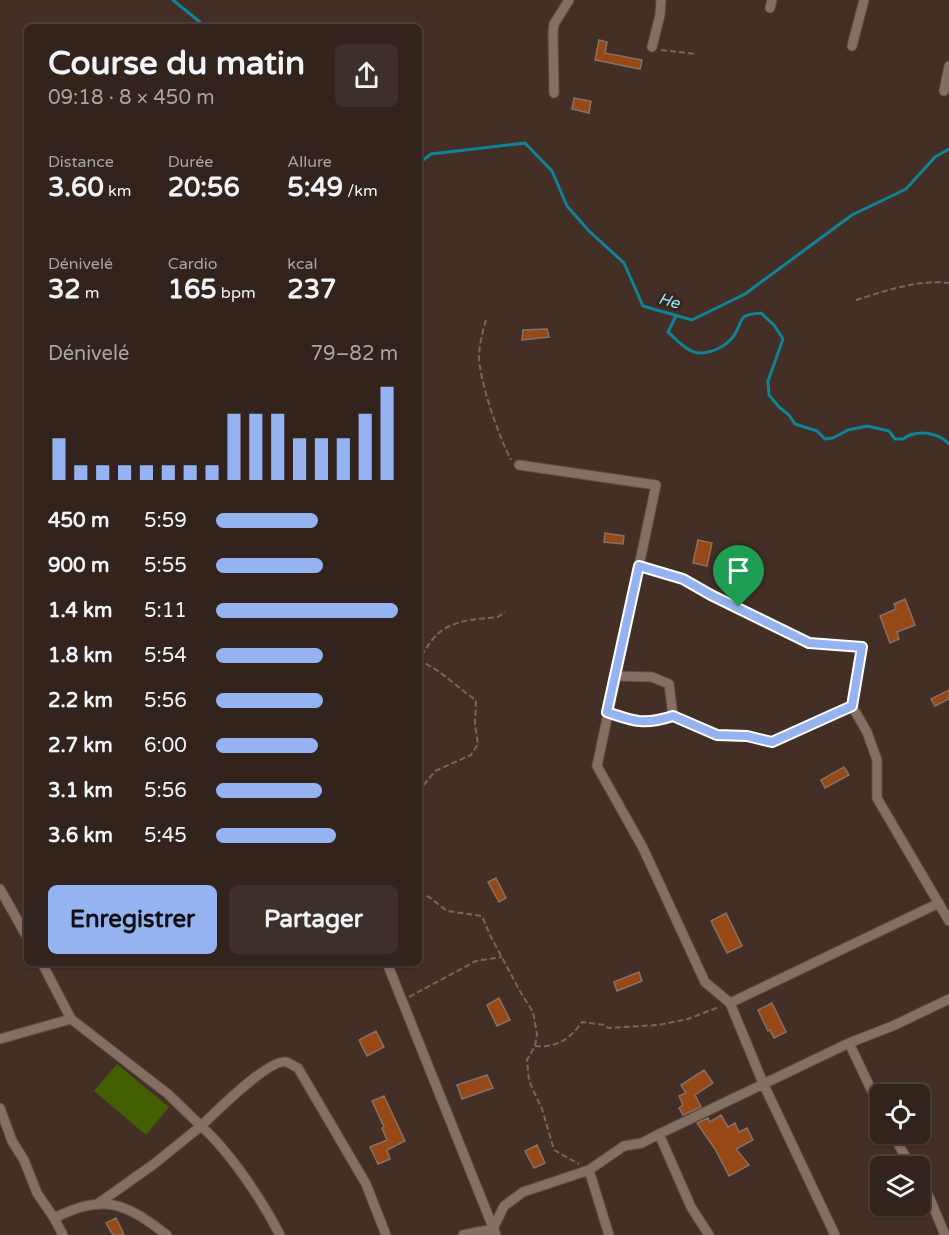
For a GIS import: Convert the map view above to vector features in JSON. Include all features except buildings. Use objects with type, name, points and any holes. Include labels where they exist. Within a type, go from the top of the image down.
[{"type":"street","points":[[554,93],[554,24],[569,0]]},
{"type":"street","points":[[652,47],[662,0]]},
{"type":"street","points":[[852,46],[864,0]]},
{"type":"street","points":[[944,91],[949,66]]},
{"type":"street","points":[[519,465],[656,485],[597,765],[643,849],[705,982],[730,1003],[763,1083],[835,1235]]},
{"type":"street","points":[[639,566],[683,579],[809,643],[862,647],[852,706],[867,732],[877,760],[877,798],[949,921]]},
{"type":"street","points":[[615,676],[652,677],[669,684],[673,716],[717,735],[747,736],[772,742],[852,706]]},
{"type":"street","points":[[0,890],[24,932]]},
{"type":"street","points":[[730,1003],[939,903]]},
{"type":"street","points":[[44,966],[70,1019],[168,1094],[213,1137],[273,1220],[280,1235]]},
{"type":"street","points":[[388,966],[495,1232]]},
{"type":"street","points":[[495,1232],[504,1206],[523,1192],[589,1170],[624,1146],[642,1143],[763,1083],[949,999]]},
{"type":"street","points":[[0,1039],[70,1019]]},
{"type":"street","points":[[849,1043],[870,1087]]},
{"type":"street","points":[[99,1203],[154,1164],[201,1126],[258,1074],[275,1064],[286,1062],[298,1068],[366,1184],[386,1235]]},
{"type":"street","points":[[0,1108],[12,1141],[24,1160],[37,1193],[63,1235]]},
{"type":"street","points":[[659,1134],[691,1207],[709,1235]]},
{"type":"street","points":[[589,1170],[609,1235]]},
{"type":"street","points":[[930,1198],[945,1235]]},
{"type":"street","points":[[54,1218],[79,1207],[99,1203],[117,1206],[141,1216],[167,1235]]},
{"type":"street","points":[[463,1235],[495,1232]]},
{"type":"path","points":[[652,47],[696,54]]},
{"type":"path","points":[[856,300],[893,289],[938,282],[949,283]]},
{"type":"path","points":[[486,320],[479,365],[493,413],[511,460],[519,465]]},
{"type":"path","points":[[422,655],[424,649],[444,627],[498,617],[505,612]]},
{"type":"path","points":[[422,664],[436,668],[460,690],[476,700],[475,725],[478,744],[471,755],[435,771],[422,787]]},
{"type":"path","points":[[607,712],[632,721],[653,723],[673,716]]},
{"type":"path","points":[[422,894],[447,911],[482,916],[533,1012],[537,1034],[535,1046],[526,1060],[529,1081],[542,1109],[554,1150],[589,1170]]},
{"type":"path","points":[[403,1000],[476,961],[502,957]]},
{"type":"path","points":[[535,1046],[552,1045],[572,1037],[582,1022],[608,1028],[658,1024],[688,1019],[730,1003]]},
{"type":"green space","points":[[117,1064],[169,1107],[146,1135],[94,1091]]},
{"type":"waterway","name":"He","points":[[173,0],[202,24]]},
{"type":"waterway","name":"He","points":[[422,161],[431,154],[525,143],[552,171],[567,206],[589,231],[624,263],[643,306],[692,320],[745,294],[852,215],[906,189],[935,157],[949,149]]},
{"type":"waterway","points":[[676,316],[668,332],[687,349],[705,353],[723,346],[732,338],[745,316],[761,313],[774,325],[783,339],[768,381],[769,395],[795,424],[817,431],[825,439],[867,426],[889,431],[895,439],[927,433],[949,444]]},
{"type":"route","points":[[639,566],[683,579],[739,607],[809,643],[862,647],[852,706],[772,742],[747,736],[717,735],[673,716],[653,723],[632,721],[607,712],[639,566]]}]
